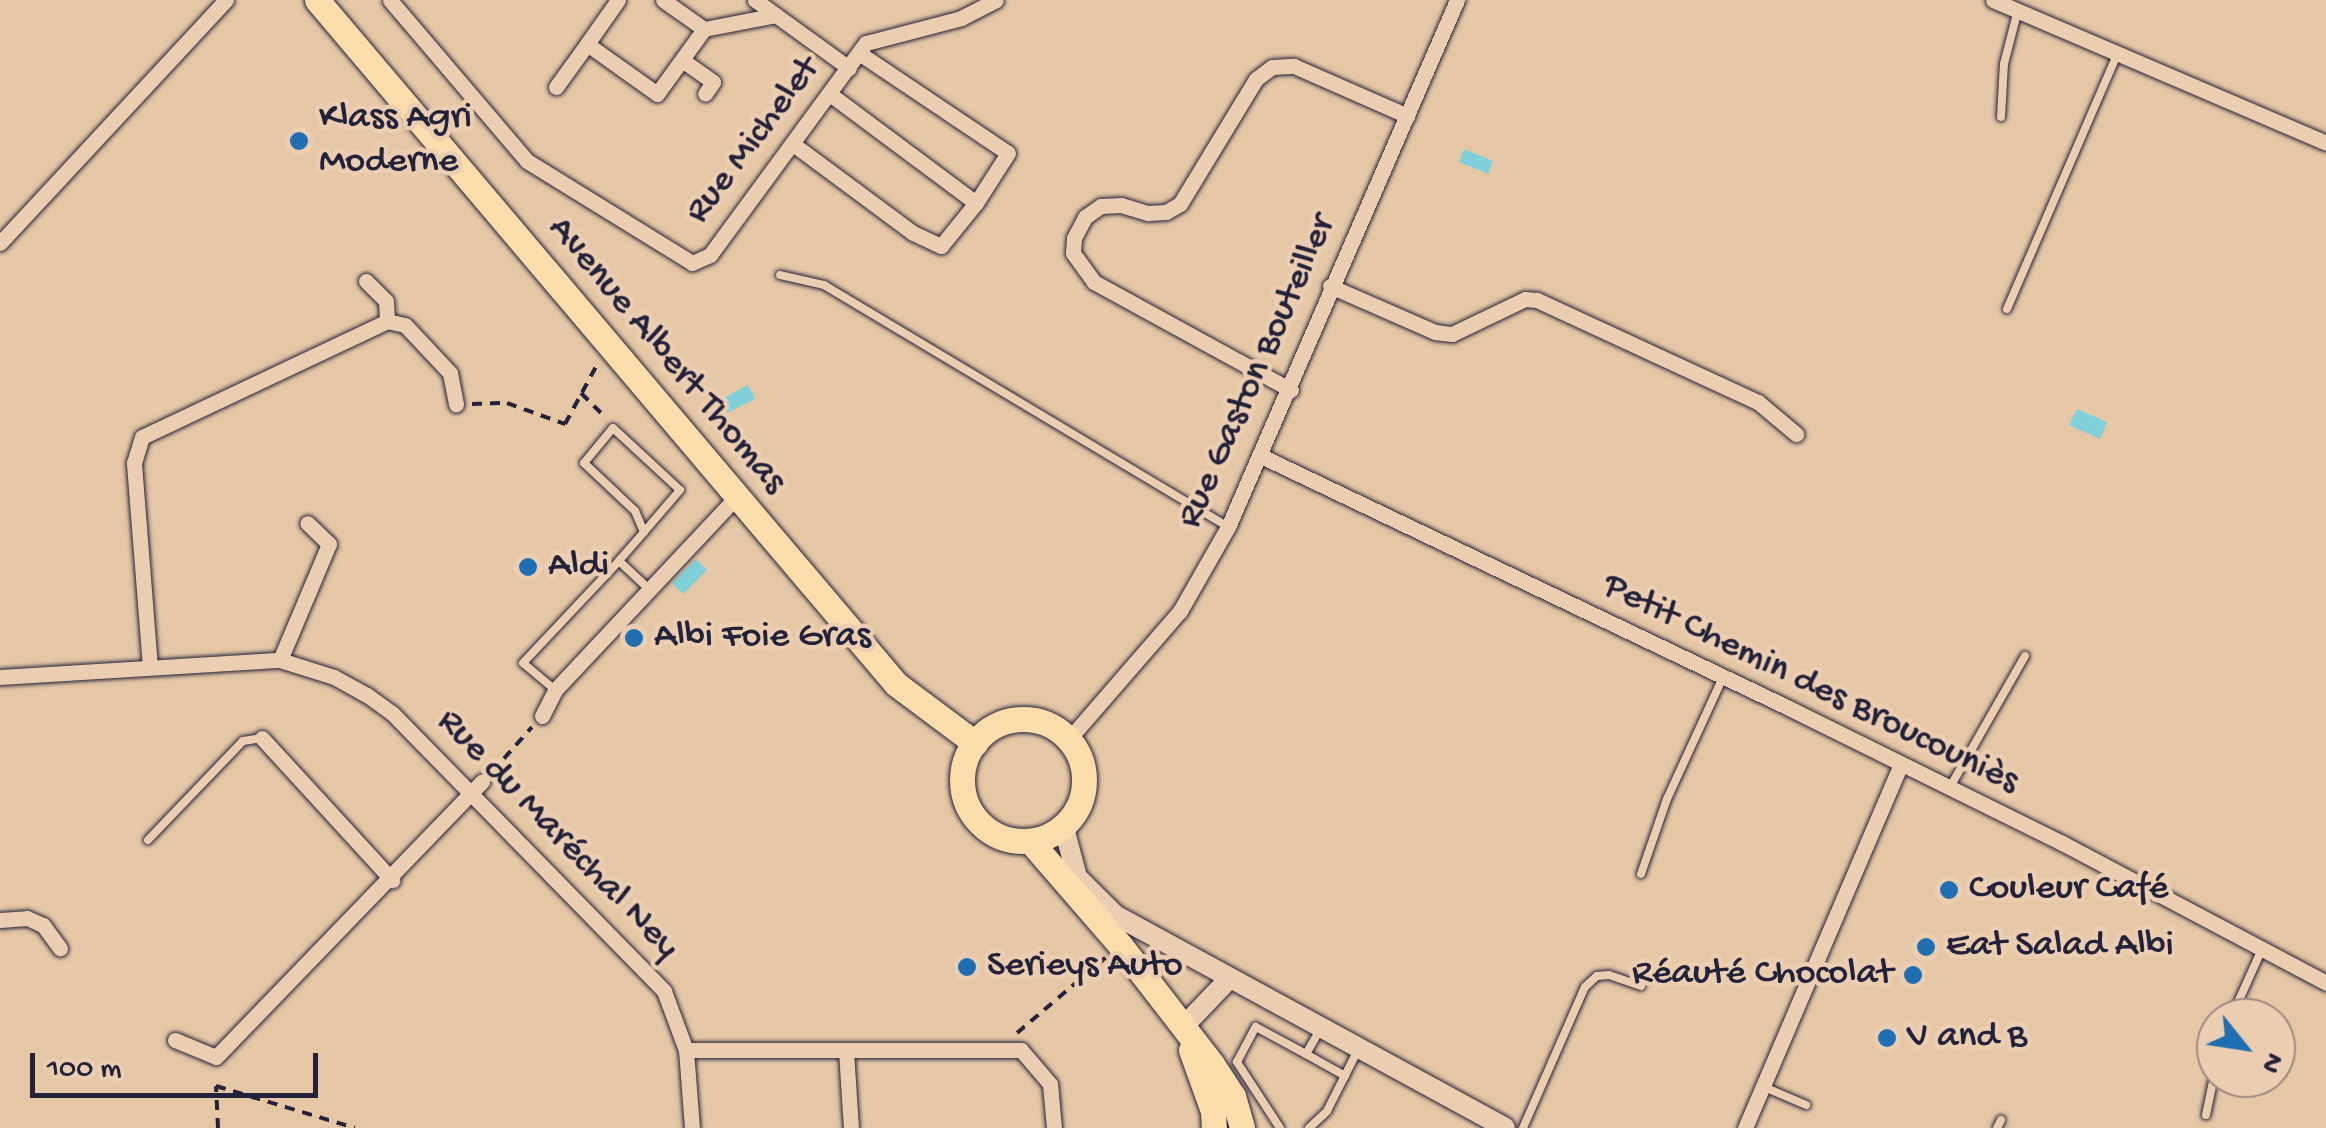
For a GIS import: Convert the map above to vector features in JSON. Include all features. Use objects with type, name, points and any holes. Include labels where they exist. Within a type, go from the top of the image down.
[{"type":"main road","name":"Avenue Albert Thomas","points":[[317,0],[896,684],[975,743]]},
{"type":"main road","points":[[1013,720],[1044,722],[1068,739],[1080,757],[1084,777],[1082,798],[1064,828],[1030,841],[990,832],[975,819],[965,801],[962,781],[965,761],[986,732],[1013,720]]},
{"type":"main road","points":[[1030,841],[1120,945],[1183,1027],[1233,1096],[1242,1128]]},
{"type":"main road","points":[[1183,1027],[1213,1112],[1214,1128]]},
{"type":"street","points":[[2,234],[226,0]]},
{"type":"street","name":"Rue Michelet","points":[[390,0],[526,161],[692,264],[710,255],[866,43],[961,18],[996,0]]},
{"type":"street","points":[[556,87],[618,0]]},
{"type":"street","points":[[755,0],[849,68]]},
{"type":"street","name":"Rue Gaston Bouteiller","points":[[1068,739],[1180,611],[1228,527],[1291,390],[1330,286],[1457,0]]},
{"type":"street","points":[[1992,0],[2326,143]]},
{"type":"street","points":[[672,2],[704,29]]},
{"type":"street","points":[[587,44],[657,94],[704,29],[776,15]]},
{"type":"street","points":[[794,144],[913,232],[941,246],[976,204],[1008,153],[859,53]]},
{"type":"street","points":[[682,60],[713,82],[705,94]]},
{"type":"street","points":[[1291,390],[1094,282],[1073,253],[1074,238],[1085,217],[1102,206],[1121,204],[1148,213],[1166,212],[1180,204],[1256,79],[1272,67],[1294,66],[1408,116]]},
{"type":"street","points":[[830,94],[976,204]]},
{"type":"street","points":[[366,281],[386,301],[387,321]]},
{"type":"street","points":[[1330,286],[1436,332],[1452,334],[1525,299],[1537,300],[1758,402],[1796,434]]},
{"type":"street","points":[[150,667],[134,463],[142,437],[387,321],[405,325],[450,373],[456,404]]},
{"type":"street","name":"Petit Chemin des Broucouniès","points":[[1261,456],[1901,764],[2326,983]]},
{"type":"street","points":[[542,716],[554,690],[736,497]]},
{"type":"street","points":[[280,660],[329,544],[307,523]]},
{"type":"street","name":"Rue du Maréchal Ney","points":[[0,677],[280,660],[334,677],[367,694],[477,788],[650,974],[680,1023],[692,1128]]},
{"type":"street","points":[[262,738],[392,880]]},
{"type":"street","points":[[1745,1128],[1901,764]]},
{"type":"street","points":[[175,1040],[216,1056],[392,880],[477,788]]},
{"type":"street","points":[[1064,828],[1077,877],[1115,914],[1505,1128]]},
{"type":"street","points":[[0,920],[27,918],[44,925],[60,948]]},
{"type":"street","points":[[1183,1027],[1230,978]]},
{"type":"street","points":[[686,1050],[1012,1050],[1030,1058],[1050,1084],[1054,1128]]},
{"type":"street","points":[[846,1051],[850,1128]]},
{"type":"lane","points":[[2002,117],[2004,64],[2018,10]]},
{"type":"lane","points":[[2008,309],[2118,52]]},
{"type":"lane","points":[[780,276],[824,285],[1228,527]]},
{"type":"lane","points":[[554,690],[524,662],[619,560],[644,532],[680,490],[613,428],[584,464],[635,511],[644,532]]},
{"type":"lane","points":[[619,560],[649,589]]},
{"type":"lane","points":[[1949,789],[2026,656]]},
{"type":"lane","points":[[1641,874],[1698,725],[1723,677]]},
{"type":"lane","points":[[148,840],[242,742],[262,738]]},
{"type":"lane","points":[[2240,998],[2263,948]]},
{"type":"lane","points":[[1523,1128],[1585,987],[1596,976],[1609,975],[1641,986]]},
{"type":"lane","points":[[1280,1128],[1237,1062],[1256,1026],[1344,1076]]},
{"type":"lane","points":[[1306,1054],[1321,1028]]},
{"type":"lane","points":[[1310,1128],[1327,1112],[1359,1048]]},
{"type":"lane","points":[[1763,1086],[1806,1105]]},
{"type":"lane","points":[[2206,1115],[2210,1098]]},
{"type":"path","points":[[456,404],[507,403],[565,424],[610,347]]},
{"type":"path","points":[[581,393],[613,428]]},
{"type":"path","points":[[477,788],[542,716]]},
{"type":"path","points":[[1012,1050],[1012,1037],[1120,945]]},
{"type":"path","points":[[218,1128],[216,1086],[355,1128]]},
{"type":"water","points":[[1464,149],[1493,161],[1488,174],[1459,162]]},
{"type":"water","points":[[748,385],[755,399],[726,413],[720,400]]},
{"type":"water","points":[[2077,409],[2107,422],[2100,439],[2069,425]]},
{"type":"water","points":[[696,559],[707,570],[683,594],[672,583]]},
{"type":"place","name":"Klass Agri Moderne","points":[[299,141]]},
{"type":"place","name":"Aldi","points":[[528,567]]},
{"type":"place","name":"Albi Foie Gras","points":[[634,638]]},
{"type":"place","name":"Couleur Café","points":[[1949,890]]},
{"type":"place","name":"Eat Salad Albi","points":[[1926,947]]},
{"type":"place","name":"Serieys Auto","points":[[967,967]]},
{"type":"place","name":"Réauté Chocolat","points":[[1913,975]]},
{"type":"place","name":"V and B","points":[[1887,1038]]}]
